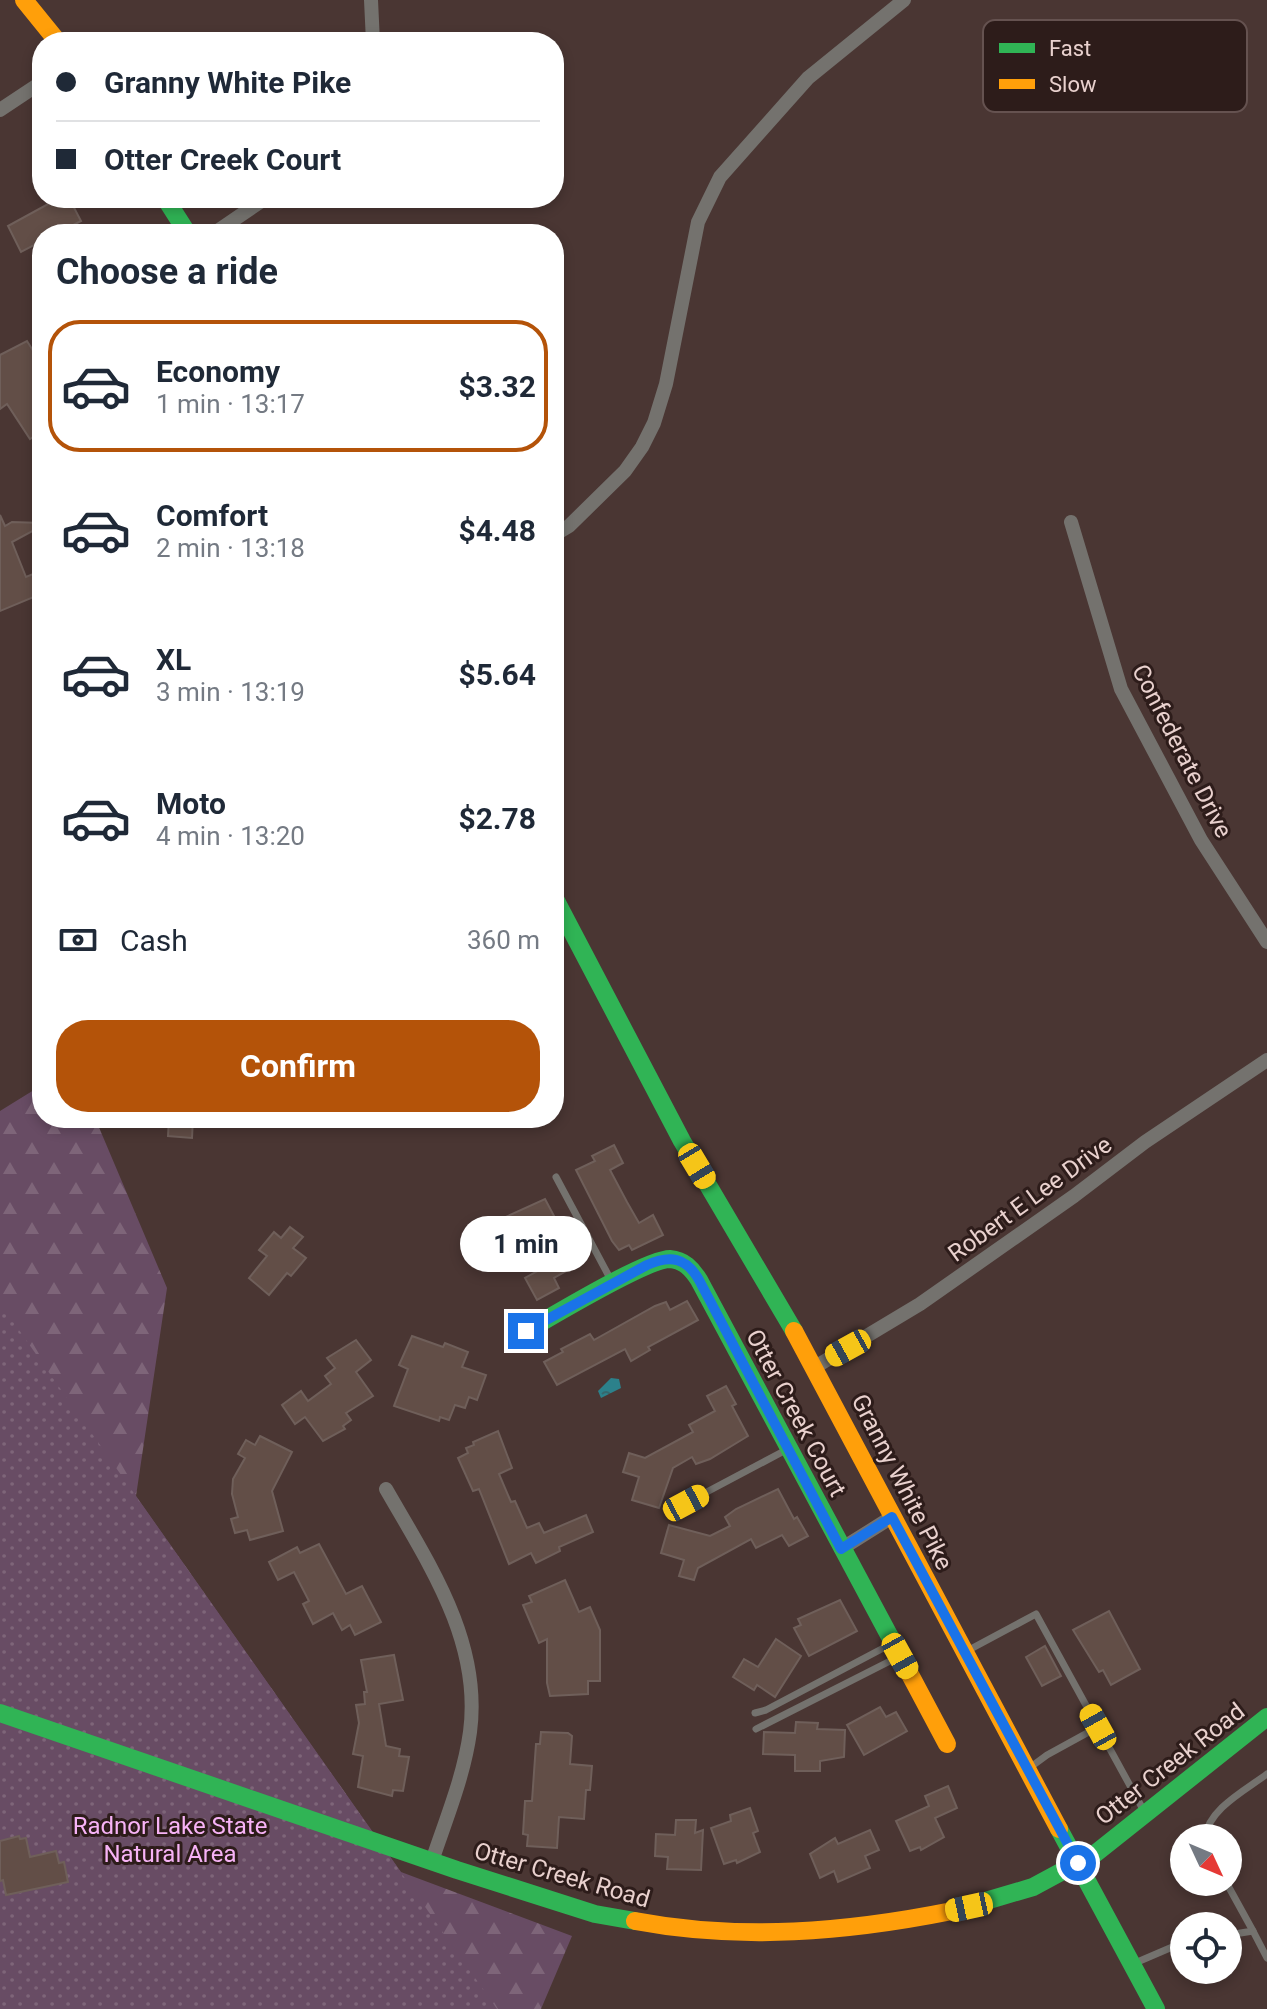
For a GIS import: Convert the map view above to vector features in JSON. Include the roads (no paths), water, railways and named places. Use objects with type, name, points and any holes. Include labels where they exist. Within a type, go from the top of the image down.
[{"type":"street","points":[[24,0],[50,32]]},
{"type":"street","points":[[371,0],[373,32]]},
{"type":"street","points":[[564,529],[618,479],[642,447],[654,423],[668,376],[698,222],[720,177],[808,78],[904,0]]},
{"type":"street","points":[[0,110],[32,89]]},
{"type":"street","points":[[228,224],[251,208]]},
{"type":"street","name":"Confederate Drive","points":[[1071,522],[1121,689],[1201,840],[1267,942]]},
{"type":"street","name":"Granny White Pike","points":[[564,916],[682,1141],[815,1367],[1026,1771],[1156,2009]]},
{"type":"street","name":"Robert E Lee Drive","points":[[815,1367],[920,1304],[1145,1142],[1267,1060]]},
{"type":"street","name":"Otter Creek Court","points":[[526,1331],[658,1260],[676,1258],[686,1263],[699,1280],[947,1744]]},
{"type":"street","points":[[386,1489],[448,1602],[461,1637],[471,1680],[471,1721],[466,1751],[432,1861]]},
{"type":"street","points":[[841,1549],[892,1517]]},
{"type":"street","name":"Otter Creek Road","points":[[0,1713],[528,1894],[619,1920],[676,1929],[752,1933],[835,1930],[917,1918],[1012,1894],[1053,1878],[1096,1853],[1267,1717]]},
{"type":"lane","points":[[556,1177],[613,1284]]},
{"type":"lane","points":[[686,1503],[788,1449]]},
{"type":"lane","points":[[963,1652],[1036,1614],[1146,1815]]},
{"type":"lane","points":[[755,1713],[896,1649]]},
{"type":"lane","points":[[756,1729],[825,1693],[896,1649]]},
{"type":"lane","points":[[820,1682],[825,1693]]},
{"type":"lane","points":[[1026,1771],[1047,1755],[1098,1727]]},
{"type":"lane","points":[[1209,1824],[1215,1815],[1267,1774]]},
{"type":"lane","points":[[1234,1896],[1267,1958]]},
{"type":"lane","points":[[1242,1933],[1253,1931]]},
{"type":"lane","points":[[1132,1964],[1170,1948]]},
{"type":"water","points":[[611,1378],[619,1379],[621,1388],[601,1398],[598,1391]]},
{"type":"park label","name":"Radnor Lake State Natural Area","points":[[170,1840]]}]
